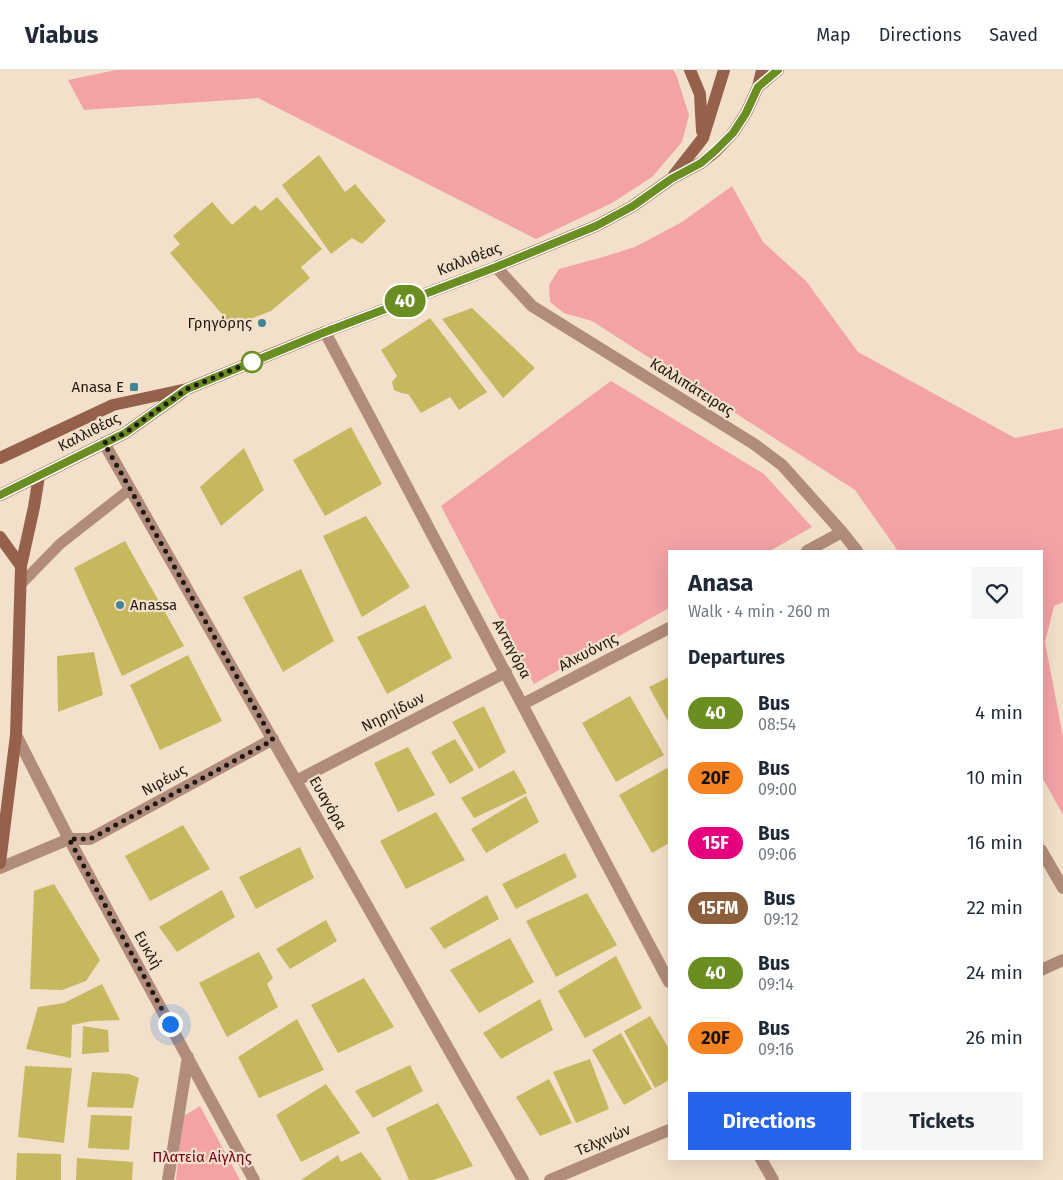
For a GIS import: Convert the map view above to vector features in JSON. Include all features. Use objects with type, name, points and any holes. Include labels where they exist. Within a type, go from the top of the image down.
[{"type":"main road","points":[[690,70],[700,94],[702,138]]},
{"type":"main road","name":"Καλλιθέας","points":[[671,179],[702,138],[724,70]]},
{"type":"main road","name":"Καλλιθέας","points":[[0,458],[113,405],[187,389],[325,332],[496,267],[596,226],[633,206],[671,179],[701,163],[728,139],[746,113],[758,87],[762,70]]},
{"type":"main road","points":[[758,87],[778,70]]},
{"type":"main road","name":"Καλλιθέας","points":[[0,495],[125,433],[187,389]]},
{"type":"main road","points":[[0,863],[16,735],[21,566],[39,476]]},
{"type":"main road","points":[[0,537],[21,566]]},
{"type":"street","name":"Καλλιπάτειρας","points":[[496,267],[532,306],[754,444],[782,465],[856,550]]},
{"type":"street","name":"Ανταγόρα","points":[[325,332],[668,980]]},
{"type":"street","name":"Ευαγόρα","points":[[104,443],[523,1180]]},
{"type":"street","points":[[809,550],[842,532]]},
{"type":"street","name":"Αλκυόνης","points":[[523,704],[668,629]]},
{"type":"street","name":"Νηρηίδων","points":[[296,781],[506,672]]},
{"type":"street","name":"Ευκλή","points":[[16,735],[69,839],[254,1180]]},
{"type":"street","name":"Νιρέως","points":[[0,868],[69,839],[90,839],[273,740]]},
{"type":"street","points":[[1043,853],[1063,888]]},
{"type":"street","points":[[1043,969],[1063,960]]},
{"type":"street","points":[[168,1180],[188,1057]]},
{"type":"street","name":"Τελχινών","points":[[550,1180],[668,1130]]},
{"type":"street","points":[[762,1160],[772,1180]]},
{"type":"lane","points":[[21,584],[60,544],[130,489]]},
{"type":"green space","points":[[116,70],[673,70],[689,115],[682,142],[652,177],[612,203],[536,239],[258,98],[84,110],[68,80]]},
{"type":"green space","points":[[732,186],[763,242],[806,281],[858,352],[1015,438],[1063,428],[1063,602],[1054,606],[1045,642],[1063,737],[1063,815],[1043,779],[1043,550],[897,550],[855,490],[592,321],[564,313],[550,302],[549,285],[559,269],[635,247],[682,222]]},
{"type":"green space","points":[[611,381],[764,474],[812,527],[772,550],[668,550],[668,609],[534,684],[441,506]]},
{"type":"green space","name":"Πλατεία Αίγλης","points":[[200,1106],[240,1180],[176,1180],[182,1117]]},
{"type":"building","points":[[319,155],[345,192],[355,184],[386,221],[362,244],[352,238],[331,254],[282,185]]},
{"type":"building","points":[[277,197],[322,249],[301,267],[310,278],[271,311],[232,326],[170,253],[180,244],[173,236],[212,202],[232,225],[255,205],[261,211]]},
{"type":"building","points":[[472,308],[535,368],[503,398],[442,319]]},
{"type":"building","points":[[430,318],[487,392],[459,410],[450,397],[421,413],[408,394],[394,390],[392,382],[397,376],[381,350]]},
{"type":"building","points":[[351,427],[382,484],[325,516],[293,460]]},
{"type":"building","points":[[244,448],[264,490],[221,526],[200,487]]},
{"type":"building","points":[[366,516],[410,587],[362,617],[323,536]]},
{"type":"building","points":[[125,541],[184,646],[122,676],[74,568]]},
{"type":"building","points":[[301,569],[334,641],[283,672],[243,597]]},
{"type":"building","points":[[425,605],[452,658],[387,694],[357,637]]},
{"type":"building","points":[[94,652],[103,695],[58,712],[57,656]]},
{"type":"building","points":[[188,655],[222,721],[160,750],[130,685]]},
{"type":"building","points":[[668,678],[668,721],[649,687]]},
{"type":"building","points":[[630,696],[664,755],[616,782],[582,723]]},
{"type":"building","points":[[484,706],[506,752],[479,769],[452,722]]},
{"type":"building","points":[[455,739],[474,770],[450,784],[431,752]]},
{"type":"building","points":[[408,747],[435,795],[398,812],[374,763]]},
{"type":"building","points":[[667,768],[668,844],[652,853],[619,795]]},
{"type":"building","points":[[514,770],[527,793],[474,818],[461,798]]},
{"type":"building","points":[[526,796],[539,822],[486,853],[471,829]]},
{"type":"building","points":[[436,812],[465,860],[406,889],[380,841]]},
{"type":"building","points":[[183,825],[210,869],[150,901],[125,856]]},
{"type":"building","points":[[300,847],[314,878],[256,909],[239,877]]},
{"type":"building","points":[[565,853],[577,877],[516,909],[502,884]]},
{"type":"building","points":[[54,884],[100,960],[86,981],[62,990],[30,989],[34,891]]},
{"type":"building","points":[[222,890],[235,917],[177,952],[159,927]]},
{"type":"building","points":[[587,893],[617,945],[556,977],[526,921]]},
{"type":"building","points":[[487,895],[499,919],[444,949],[430,928]]},
{"type":"building","points":[[326,920],[337,941],[290,969],[276,949]]},
{"type":"building","points":[[510,938],[534,982],[479,1013],[450,970]]},
{"type":"building","points":[[259,952],[273,978],[267,984],[278,1007],[227,1037],[199,983]]},
{"type":"building","points":[[616,956],[642,1008],[585,1038],[558,991]]},
{"type":"building","points":[[364,978],[394,1027],[338,1053],[311,1005]]},
{"type":"building","points":[[102,984],[120,1020],[92,1021],[72,1025],[71,1058],[26,1049],[38,1007],[64,1003]]},
{"type":"building","points":[[540,999],[553,1030],[501,1059],[483,1033]]},
{"type":"building","points":[[650,1016],[668,1047],[668,1081],[655,1088],[624,1031]]},
{"type":"building","points":[[297,1019],[324,1070],[259,1098],[238,1057]]},
{"type":"building","points":[[83,1026],[108,1030],[109,1052],[82,1054]]},
{"type":"building","points":[[621,1033],[652,1089],[624,1105],[592,1050]]},
{"type":"building","points":[[590,1059],[609,1109],[576,1123],[553,1072]]},
{"type":"building","points":[[410,1065],[423,1091],[373,1118],[355,1091]]},
{"type":"building","points":[[25,1066],[72,1068],[64,1143],[18,1137]]},
{"type":"building","points":[[92,1072],[129,1074],[139,1078],[133,1108],[87,1107]]},
{"type":"building","points":[[549,1079],[572,1123],[540,1136],[516,1097]]},
{"type":"building","points":[[326,1084],[360,1133],[301,1162],[276,1115]]},
{"type":"building","points":[[438,1103],[473,1166],[433,1180],[409,1180],[386,1128]]},
{"type":"building","points":[[91,1115],[132,1116],[129,1150],[88,1148]]},
{"type":"building","points":[[361,1152],[382,1180],[301,1180],[338,1155],[341,1162]]},
{"type":"building","points":[[17,1153],[61,1154],[61,1180],[16,1180]]},
{"type":"building","points":[[77,1158],[133,1162],[132,1180],[76,1180]]},
{"type":"bus line","name":"40","points":[[0,495],[125,433],[187,389],[325,332],[496,267],[596,226],[633,206],[671,179],[701,163],[716,150],[733,133],[746,113],[758,87],[778,70]]},
{"type":"place","name":"Γρηγόρης","points":[[262,323]]},
{"type":"place","name":"Anasa E","points":[[134,387]]},
{"type":"place","name":"Anassa","points":[[120,605]]},
{"type":"route","points":[[170,1024],[69,839],[90,839],[273,740],[104,443],[125,433],[187,389],[252,362]]}]
